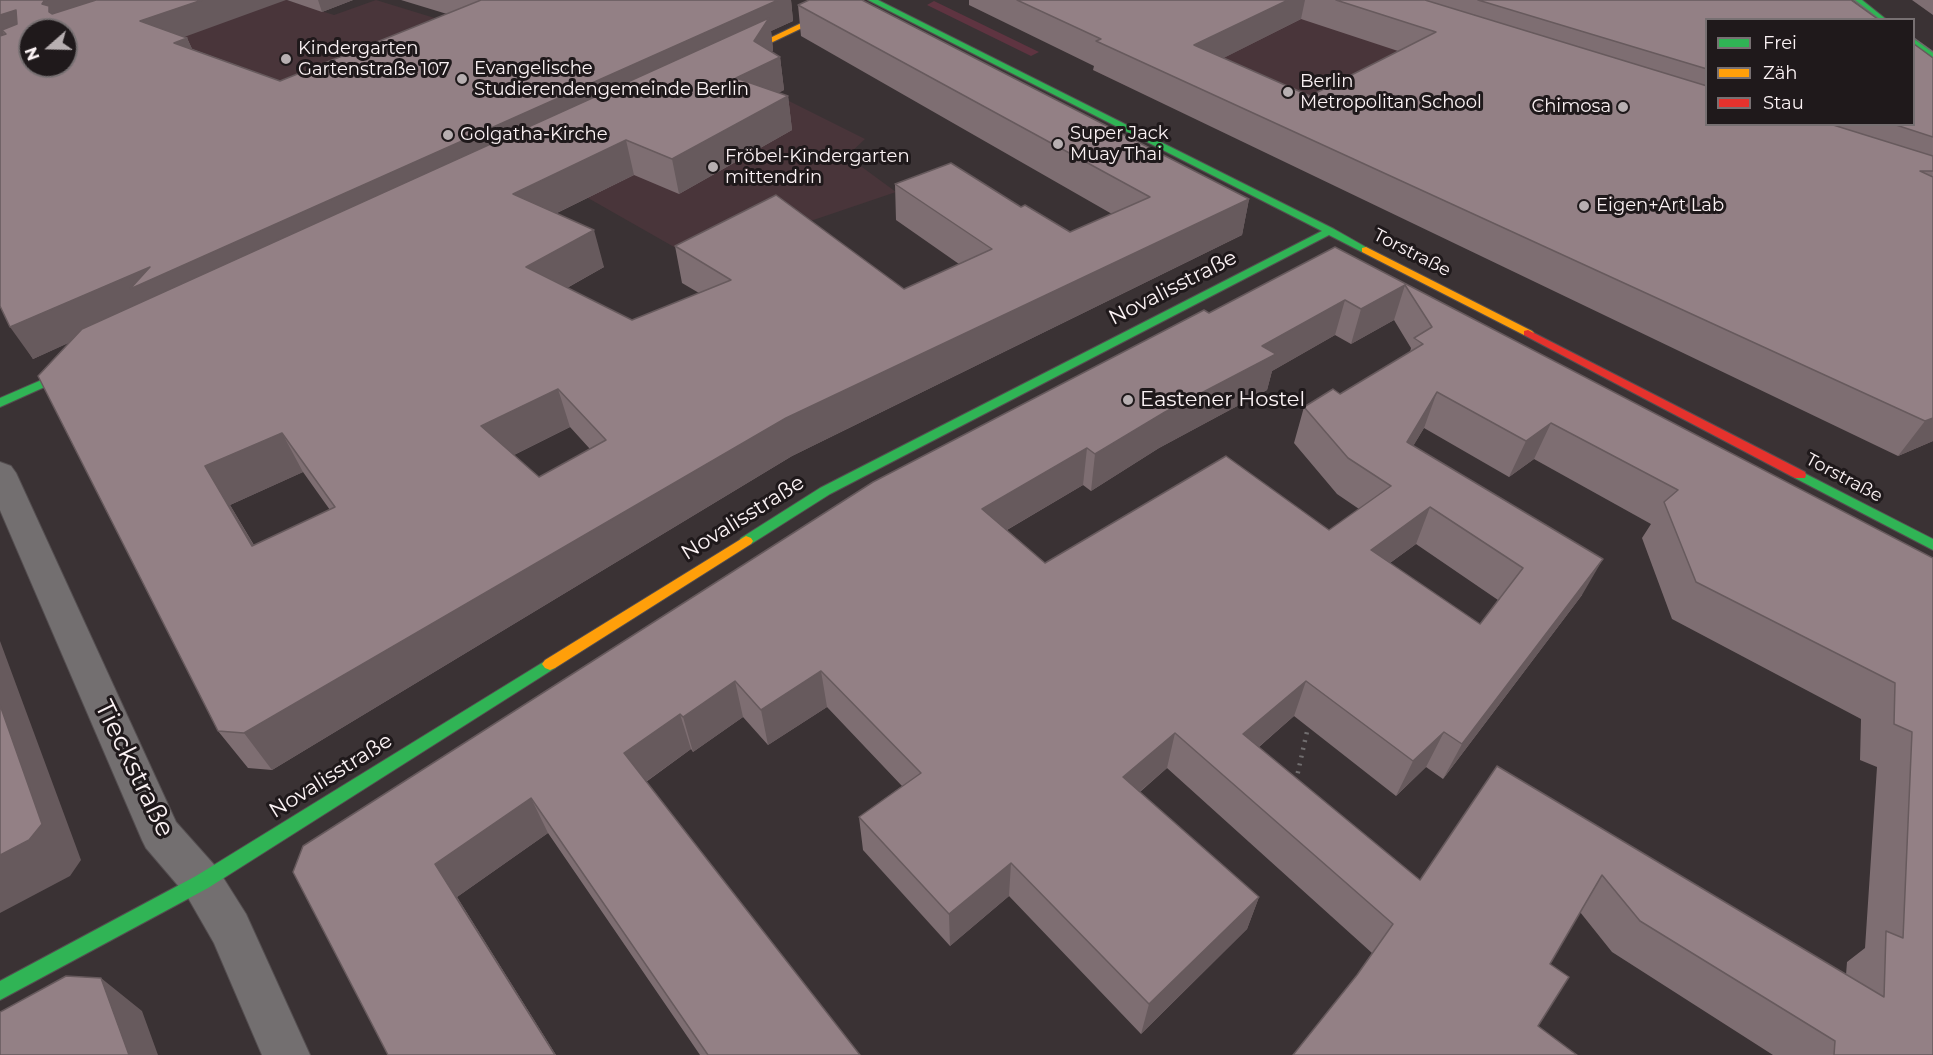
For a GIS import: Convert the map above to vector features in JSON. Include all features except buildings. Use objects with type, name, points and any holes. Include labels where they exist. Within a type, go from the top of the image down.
[{"type":"street","points":[[717,65],[836,10],[867,0]]},
{"type":"street","name":"Torstraße","points":[[872,0],[1329,231],[1933,545]]},
{"type":"street","points":[[1857,0],[1881,18]]},
{"type":"street","points":[[1915,42],[1933,56]]},
{"type":"street","name":"Novalisstraße","points":[[0,991],[202,882],[825,491],[1329,231]]},
{"type":"street","points":[[0,403],[98,358]]},
{"type":"street","name":"Tieckstraße","points":[[0,473],[161,835],[202,882],[239,948],[286,1055]]},
{"type":"path","points":[[1294,792],[1308,727]]},
{"type":"shaded area","name":"Kindergarten Gartenstraße 107","points":[[199,0],[287,0],[334,15],[376,0],[477,31],[292,110],[97,35]]},
{"type":"shaded area","name":"Berlin Metropolitan School","points":[[1253,0],[1498,58],[1300,168],[1093,70]]},
{"type":"shaded area","points":[[934,1],[1039,52],[1031,56],[927,5]]},
{"type":"shaded area","name":"Fröbel-Kindergarten mittendrin","points":[[775,94],[865,139],[847,156],[896,192],[781,231],[711,268],[588,198],[542,177]]},
{"type":"tram line","points":[[1854,0],[1877,18]]},
{"type":"tram line","points":[[1915,39],[1933,52]]},
{"type":"traffic: fast","points":[[872,0],[1366,250]]},
{"type":"traffic: fast","points":[[1857,0],[1881,18]]},
{"type":"traffic: fast","points":[[1915,42],[1933,56]]},
{"type":"traffic: fast","points":[[746,541],[825,491],[1330,231]]},
{"type":"traffic: fast","points":[[0,403],[83,366]]},
{"type":"traffic: fast","points":[[1800,475],[1933,545]]},
{"type":"traffic: fast","points":[[0,991],[202,882],[550,664]]},
{"type":"traffic: slow","points":[[732,58],[840,8]]},
{"type":"traffic: slow","points":[[1366,250],[1528,333]]},
{"type":"traffic: slow","points":[[550,664],[746,541]]},
{"type":"traffic: jam","points":[[1528,333],[1800,475]]},
{"type":"place","name":"Kindergarten Gartenstraße 107","points":[[286,59]]},
{"type":"place","name":"Evangelische Studierendengemeinde Berlin","points":[[462,79]]},
{"type":"place","name":"Berlin Metropolitan School","points":[[1288,92]]},
{"type":"place","name":"Chimosa","points":[[1623,107]]},
{"type":"place","name":"Golgatha-Kirche","points":[[448,135]]},
{"type":"place","name":"Super Jack Muay Thai","points":[[1058,144]]},
{"type":"place","name":"Fröbel-Kindergarten mittendrin","points":[[713,167]]},
{"type":"place","name":"Eigen+Art Lab","points":[[1584,206]]},
{"type":"place","name":"Eastener Hostel","points":[[1128,400]]}]
